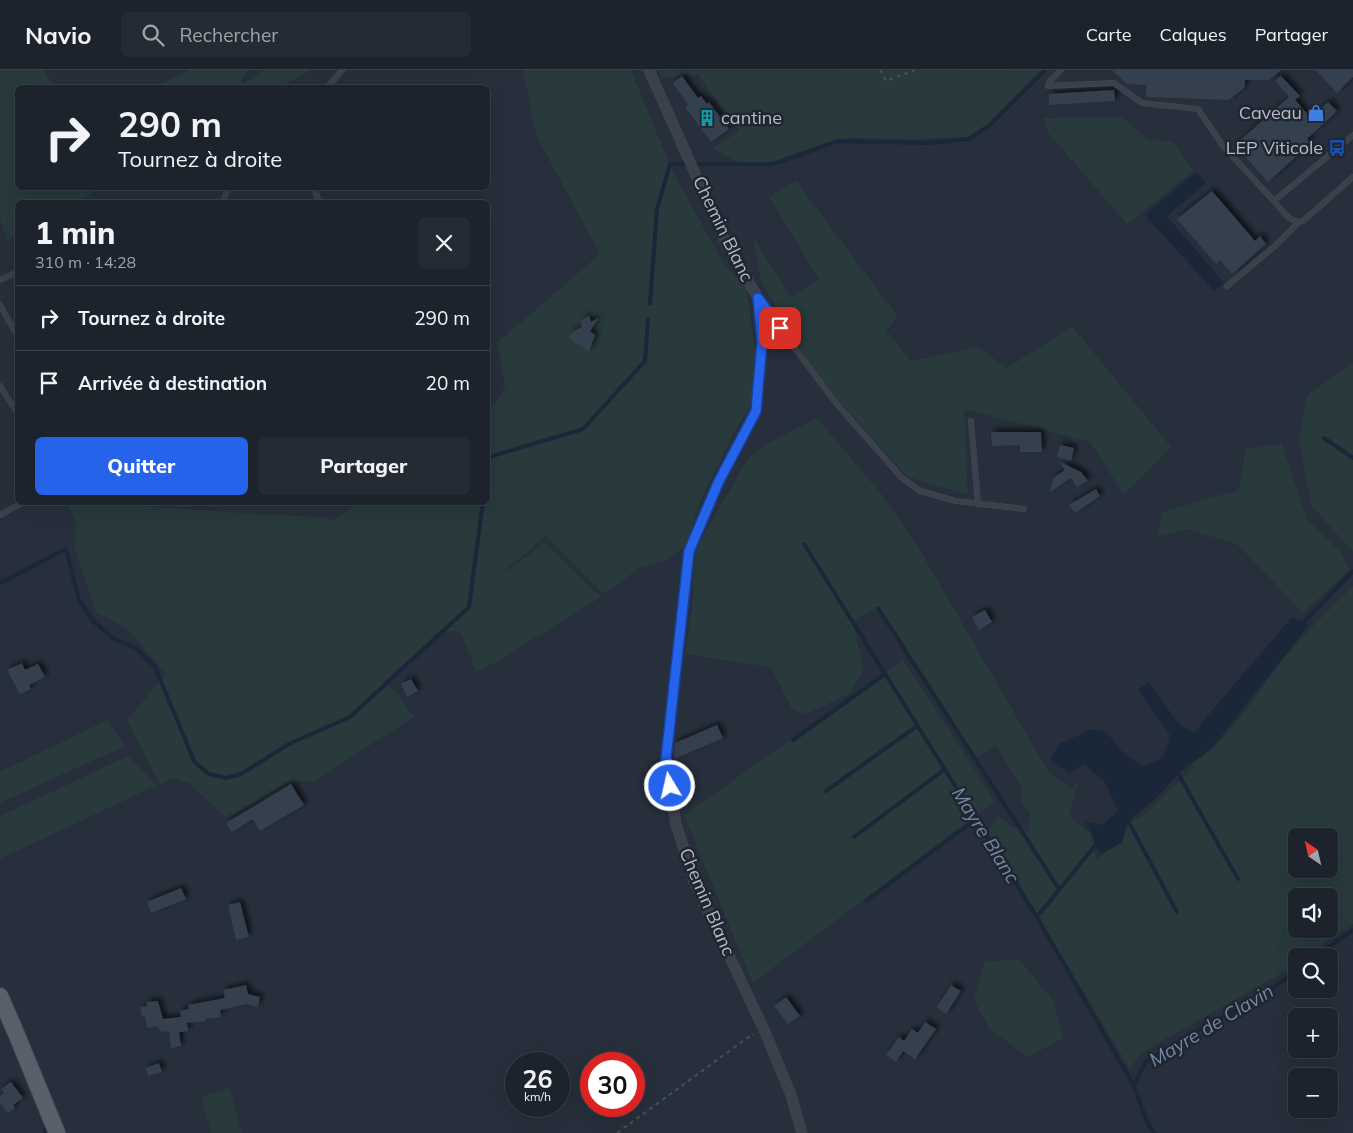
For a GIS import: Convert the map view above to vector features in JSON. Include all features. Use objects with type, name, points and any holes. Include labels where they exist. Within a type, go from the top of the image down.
[{"type":"main road","points":[[0,996],[57,1133]]},
{"type":"street","name":"Chemin Blanc","points":[[649,70],[726,243],[758,298],[762,342],[756,411],[719,481],[689,551],[666,758],[676,824],[694,881],[766,1032],[790,1094],[802,1133]]},
{"type":"lane","points":[[330,85],[342,70]]},
{"type":"lane","points":[[1061,70],[1049,82],[1048,86],[1114,83],[1142,102],[1198,109],[1223,146],[1294,222],[1298,223]]},
{"type":"lane","points":[[1274,201],[1353,135]]},
{"type":"lane","points":[[1227,286],[1276,245],[1298,223],[1308,218],[1353,177]]},
{"type":"lane","points":[[0,280],[15,273]]},
{"type":"lane","points":[[758,298],[836,403],[902,478],[920,491],[956,502],[1024,509]]},
{"type":"lane","points":[[0,305],[15,332]]},
{"type":"lane","points":[[0,386],[15,409]]},
{"type":"lane","points":[[971,421],[978,504]]},
{"type":"lane","points":[[0,515],[18,505]]},
{"type":"path","points":[[880,70],[886,81],[915,70]]},
{"type":"path","points":[[618,1133],[750,1036],[766,1032]]},
{"type":"shaded area","points":[[0,70],[43,70],[54,85],[15,85],[15,190],[97,190],[79,200],[15,200],[15,235],[7,240],[0,220]]},
{"type":"shaded area","points":[[190,70],[248,70],[240,85],[158,85]]},
{"type":"shaded area","points":[[264,70],[311,70],[284,85],[240,85]]},
{"type":"shaded area","points":[[523,70],[631,70],[672,170],[725,266],[746,286],[757,359],[750,406],[732,436],[701,499],[686,546],[665,560],[641,567],[604,594],[546,536],[497,578],[545,543],[601,597],[495,663],[476,671],[460,631],[440,631],[384,682],[399,695],[414,717],[313,782],[289,781],[226,818],[190,784],[173,778],[160,784],[127,720],[166,674],[126,628],[96,612],[75,549],[76,523],[67,505],[119,505],[330,518],[331,522],[354,505],[490,505],[490,411],[505,387],[497,343],[600,254],[536,135]]},
{"type":"shaded area","points":[[658,70],[1041,70],[988,124],[968,137],[917,139],[849,138],[772,163],[740,163],[713,148],[739,131],[698,74],[661,78]]},
{"type":"shaded area","points":[[1121,117],[1148,140],[1173,141],[1194,171],[1127,224],[1048,133],[1043,118]]},
{"type":"shaded area","points":[[796,181],[898,317],[886,330],[911,361],[978,347],[1007,368],[1072,326],[1171,447],[1124,495],[1090,442],[964,409],[968,495],[908,477],[839,401],[805,357],[761,281],[753,237],[791,298],[819,279],[769,197]]},
{"type":"shaded area","points":[[1353,363],[1353,552],[1311,505],[1299,440],[1306,396]]},
{"type":"shaded area","points":[[817,418],[883,496],[921,552],[1049,773],[1072,789],[1078,781],[1069,816],[1093,835],[1096,860],[1127,832],[1129,823],[1144,815],[1194,767],[1193,763],[1222,739],[1291,650],[1353,586],[1353,924],[1338,934],[1338,888],[1288,888],[1288,938],[1332,938],[1320,948],[1288,948],[1288,970],[1141,1053],[1130,1069],[987,832],[998,816],[1012,827],[1028,832],[1030,813],[1020,800],[1022,789],[996,745],[978,757],[969,750],[878,608],[854,620],[864,669],[849,694],[806,714],[792,709],[771,667],[685,654],[693,598],[695,550],[747,460],[766,444]]},
{"type":"shaded area","points":[[1282,444],[1307,519],[1341,552],[1349,570],[1303,613],[1238,545],[1188,529],[1157,537],[1162,512],[1238,490],[1243,470],[1245,449]]},
{"type":"shaded area","points":[[903,660],[995,801],[753,983],[684,815]]},
{"type":"shaded area","points":[[107,720],[125,746],[0,803],[0,772]]},
{"type":"shaded area","points":[[128,756],[157,785],[0,859],[0,816]]},
{"type":"shaded area","points":[[1019,959],[1054,1002],[1063,1038],[1028,1057],[989,1029],[974,1000],[984,962]]},
{"type":"shaded area","points":[[230,1088],[242,1133],[211,1133],[201,1097]]},
{"type":"water","points":[[1196,172],[1206,183],[1167,216],[1224,283],[1214,291],[1145,215]]},
{"type":"water","points":[[1292,617],[1309,625],[1211,749],[1180,772],[1157,797],[1127,823],[1122,843],[1100,854],[1085,821],[1102,825],[1118,811],[1105,782],[1084,764],[1069,773],[1050,759],[1059,744],[1092,729],[1107,733],[1124,754],[1143,766],[1163,758],[1170,735],[1138,689],[1149,682],[1179,725],[1194,733]]},
{"type":"building","points":[[1112,70],[1281,70],[1269,80],[1245,80],[1245,87],[1229,100],[1146,97],[1146,85],[1127,84]]},
{"type":"building","points":[[1316,70],[1353,70],[1353,77],[1337,93]]},
{"type":"building","name":"cantine","points":[[682,76],[698,98],[701,96],[707,104],[709,102],[729,129],[711,142],[685,107],[688,105],[673,83]]},
{"type":"building","points":[[1281,76],[1300,96],[1295,100],[1311,118],[1328,102],[1337,111],[1307,139],[1311,143],[1268,182],[1235,145],[1289,97],[1275,81]]},
{"type":"building","points":[[1114,90],[1115,101],[1049,105],[1049,94]]},
{"type":"building","points":[[1212,191],[1255,241],[1260,236],[1266,244],[1232,274],[1220,260],[1216,264],[1177,219]]},
{"type":"building","points":[[589,316],[591,322],[599,318],[590,331],[595,335],[589,352],[569,338],[572,332],[582,327],[581,321]]},
{"type":"building","points":[[991,432],[1041,432],[1042,452],[1020,452],[1020,445],[992,446]]},
{"type":"building","points":[[1060,445],[1074,448],[1071,461],[1057,457]]},
{"type":"building","points":[[1060,462],[1081,472],[1088,481],[1077,487],[1071,478],[1050,492],[1053,478],[1065,470]]},
{"type":"building","points":[[1096,489],[1100,496],[1075,513],[1069,505]]},
{"type":"building","points":[[985,610],[992,622],[979,630],[972,617]]},
{"type":"building","points":[[22,663],[25,670],[38,664],[45,677],[29,685],[31,689],[20,694],[7,670]]},
{"type":"building","points":[[411,679],[418,691],[407,697],[401,684]]},
{"type":"building","points":[[717,725],[723,738],[674,759],[675,743]]},
{"type":"building","points":[[291,784],[304,805],[260,831],[253,819],[232,832],[226,823]]},
{"type":"building","points":[[181,888],[186,899],[151,913],[147,902]]},
{"type":"building","points":[[240,902],[249,937],[236,940],[228,905]]},
{"type":"building","points":[[246,985],[248,994],[260,997],[258,1007],[246,1004],[220,1010],[221,1017],[187,1023],[188,1031],[179,1032],[181,1046],[171,1048],[169,1031],[161,1032],[157,1026],[147,1028],[145,1016],[142,1017],[140,1007],[147,1006],[146,1002],[158,1001],[163,1019],[181,1017],[180,1011],[189,1009],[188,1005],[225,998],[223,990]]},
{"type":"building","points":[[951,985],[961,991],[946,1014],[937,1007]]},
{"type":"building","points":[[786,997],[800,1016],[788,1024],[774,1006]]},
{"type":"building","points":[[925,1022],[936,1029],[915,1059],[903,1051],[896,1062],[886,1055],[899,1037],[904,1041],[912,1029],[918,1033]]},
{"type":"building","points":[[159,1063],[162,1072],[148,1076],[146,1068]]},
{"type":"building","points":[[11,1082],[23,1098],[13,1105],[15,1108],[8,1113],[0,1102],[0,1096],[4,1093],[1,1089]]},
{"type":"waterway","points":[[698,164],[773,164],[838,141],[927,143],[969,139],[990,125],[1045,70]]},
{"type":"waterway","points":[[650,304],[657,209],[670,164],[685,164]]},
{"type":"waterway","points":[[490,457],[583,429],[645,361],[648,320]]},
{"type":"waterway","points":[[1324,438],[1353,458]]},
{"type":"waterway","points":[[0,583],[66,549],[79,600],[94,622],[114,639],[136,648],[155,667],[195,763],[209,774],[226,778],[241,774],[289,744],[350,717],[469,607],[483,505]]},
{"type":"waterway","name":"Mayre Blanc","points":[[804,544],[1037,917],[1134,1086],[1147,1122],[1155,1133]]},
{"type":"waterway","points":[[1301,625],[1353,571]]},
{"type":"waterway","points":[[878,608],[1059,889]]},
{"type":"waterway","points":[[793,740],[885,674]]},
{"type":"waterway","points":[[826,791],[917,726]]},
{"type":"waterway","points":[[854,837],[945,769]]},
{"type":"waterway","points":[[1176,770],[1238,879]]},
{"type":"waterway","points":[[1126,817],[1177,912]]},
{"type":"waterway","points":[[866,901],[976,819]]},
{"type":"waterway","points":[[1037,917],[1098,842]]},
{"type":"waterway","name":"Mayre de Clavin","points":[[1327,948],[1353,930]]},
{"type":"waterway","name":"Mayre de Clavin","points":[[1134,1086],[1145,1062],[1197,1031],[1261,997],[1288,977]]},
{"type":"place","name":"Caveau","points":[[1316,113]]},
{"type":"place","name":"cantine","points":[[707,118]]},
{"type":"place","name":"LEP Viticole","points":[[1337,148]]},
{"type":"route","points":[[670,786],[666,758],[689,551],[719,481],[756,411],[762,342],[758,298],[780,328]]}]
